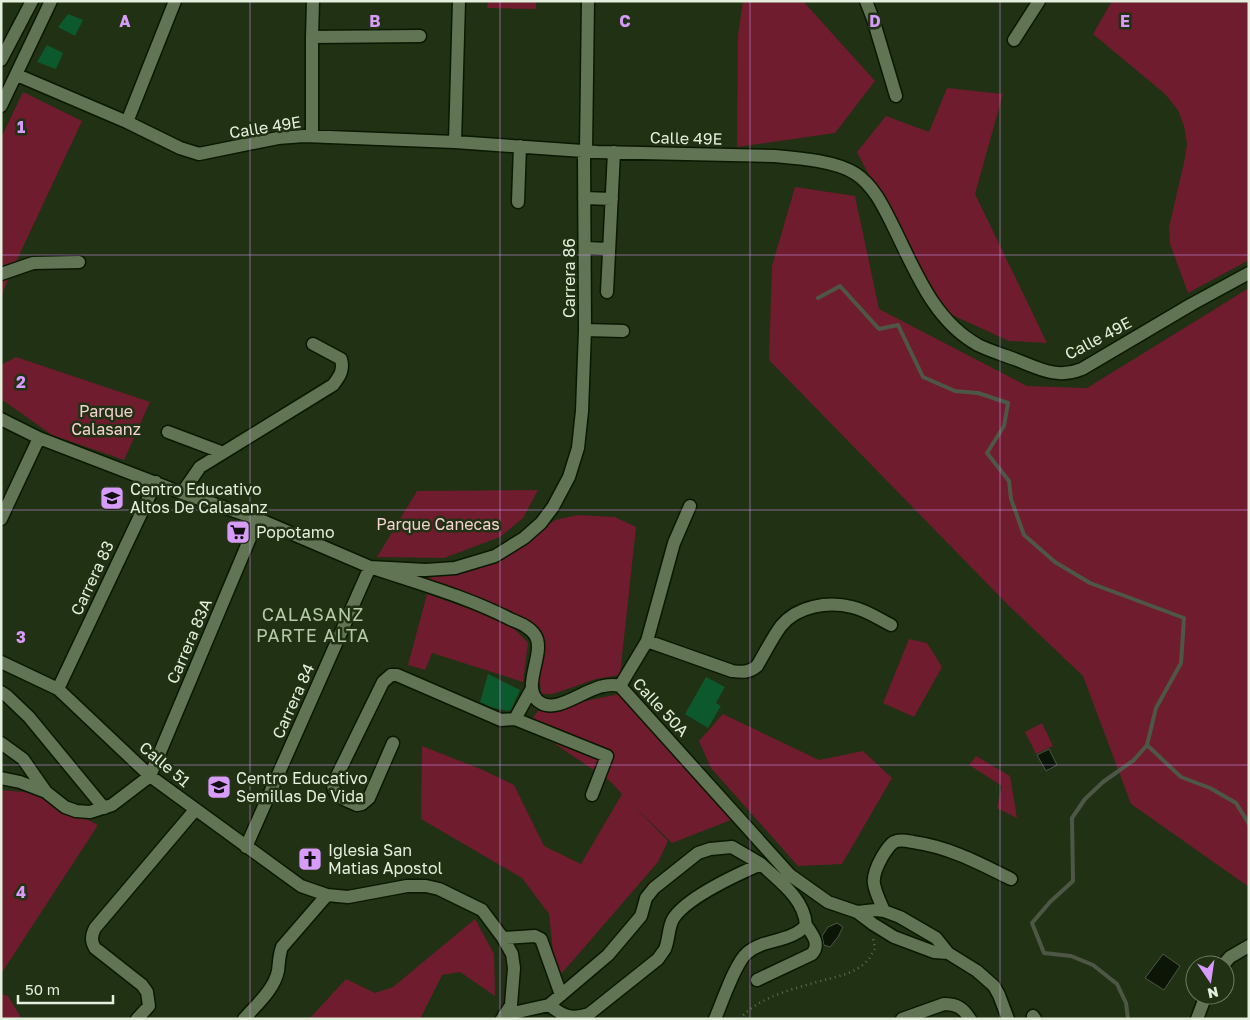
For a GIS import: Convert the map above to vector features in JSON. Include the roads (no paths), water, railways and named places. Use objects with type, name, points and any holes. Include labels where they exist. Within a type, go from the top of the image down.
[{"type":"street","points":[[1,60],[32,1]]},
{"type":"street","points":[[1,106],[51,1]]},
{"type":"street","points":[[127,122],[175,1]]},
{"type":"street","points":[[312,136],[313,1]]},
{"type":"street","points":[[454,142],[459,1]]},
{"type":"street","name":"Carrera 86","points":[[370,567],[426,570],[455,568],[495,556],[524,538],[541,522],[557,502],[569,477],[579,439],[582,411],[585,330],[584,154],[586,150],[588,1]]},
{"type":"street","points":[[866,1],[896,96]]},
{"type":"street","points":[[1014,40],[1039,1]]},
{"type":"street","points":[[312,38],[420,36]]},
{"type":"street","name":"Calle 49E","points":[[16,75],[127,122],[180,148],[199,154],[278,138],[312,136],[454,142],[614,152],[789,157],[844,168],[855,173],[872,189],[932,300],[942,316],[955,329],[979,346],[1051,372],[1062,374],[1082,369],[1192,304],[1249,273]]},
{"type":"street","points":[[518,202],[520,146]]},
{"type":"street","points":[[607,292],[614,152]]},
{"type":"street","points":[[584,198],[612,199]]},
{"type":"street","points":[[585,248],[609,248]]},
{"type":"street","points":[[1,274],[33,263],[79,262]]},
{"type":"street","points":[[585,330],[623,331]]},
{"type":"street","points":[[182,493],[200,467],[221,452],[333,385],[340,376],[343,366],[341,359],[314,344]]},
{"type":"street","points":[[1,419],[39,438],[182,493],[258,519],[370,567],[480,604],[529,628],[536,637],[538,649],[531,690],[515,719]]},
{"type":"street","points":[[168,432],[221,452]]},
{"type":"street","points":[[1,519],[39,438]]},
{"type":"street","name":"Carrera 83","points":[[58,689],[156,482]]},
{"type":"street","points":[[620,686],[647,641],[674,543],[690,506]]},
{"type":"street","name":"Carrera 83A","points":[[150,776],[258,519]]},
{"type":"street","name":"Carrera 84","points":[[246,847],[370,567]]},
{"type":"street","points":[[647,641],[732,671],[744,672],[752,670],[757,666],[782,626],[798,612],[828,605],[853,607],[891,625]]},
{"type":"street","name":"Calle 51","points":[[1,662],[58,689],[150,776],[301,886],[327,895],[348,897],[407,886],[439,889],[482,910],[512,954],[514,968],[511,1005],[503,1017]]},
{"type":"street","points":[[392,743],[369,798],[366,801],[357,805],[337,795],[333,784],[383,682],[391,675],[396,675],[500,720],[515,719],[607,756],[592,796]]},
{"type":"street","name":"Calle 50A","points":[[531,690],[542,704],[550,705],[558,704],[602,685],[612,684],[620,686],[790,875],[828,902],[857,912],[894,937],[934,952],[948,953]]},
{"type":"street","points":[[1,692],[29,717],[104,808]]},
{"type":"street","points":[[1,743],[23,759],[46,792]]},
{"type":"street","points":[[1,769],[20,782]]},
{"type":"street","points":[[1,778],[20,782],[46,792],[65,806],[76,811],[90,812],[112,805],[150,776]]},
{"type":"street","points":[[137,1019],[149,1006],[147,992],[142,985],[95,948],[91,935],[195,810]]},
{"type":"street","points":[[884,911],[874,889],[874,871],[893,843],[900,840],[951,850],[1011,878]]},
{"type":"street","points":[[503,1017],[550,1005],[608,955],[641,916],[646,898],[654,888],[698,853],[710,849],[732,847],[761,864],[797,899],[805,916],[806,925],[815,938],[815,950],[812,954],[757,980]]},
{"type":"street","points":[[550,1005],[564,1016],[570,1018],[583,1018],[589,1014],[658,959],[666,948],[670,925],[682,909],[719,883],[761,864]]},
{"type":"street","points":[[244,1019],[269,991],[278,972],[279,956],[282,947],[327,895]]},
{"type":"street","name":"Calle 50A","points":[[857,912],[884,911],[900,917],[936,938],[948,953],[977,971],[994,986],[1008,1019]]},
{"type":"street","points":[[715,1019],[733,974],[747,953],[757,946],[800,933],[806,925]]},
{"type":"street","points":[[502,938],[535,936],[541,939],[561,995]]},
{"type":"street","points":[[1233,955],[1249,946]]},
{"type":"street","points":[[902,1019],[944,1004],[951,1004],[963,1009],[970,1019]]},
{"type":"street","points":[[1197,1019],[1202,1005]]},
{"type":"waterway","points":[[818,298],[840,286],[879,329],[898,325],[923,377],[955,391],[978,393],[1008,403],[1004,426],[987,453],[1009,481],[1011,499],[1024,535],[1055,562],[1090,583],[1184,618],[1181,663],[1156,708],[1147,745],[1181,777],[1210,788],[1236,803],[1249,824]]},
{"type":"waterway","points":[[1128,1019],[1126,1003],[1117,984],[1093,965],[1071,956],[1044,953],[1032,923],[1050,902],[1073,881],[1072,818],[1085,799],[1103,782],[1134,760],[1147,745]]},
{"type":"place","name":"Centro Educativo Altos De Calasanz","points":[[112,498]]},
{"type":"place","name":"Popotamo","points":[[238,532]]},
{"type":"place","name":"Centro Educativo Semillas De Vida","points":[[219,787]]},
{"type":"place","name":"Iglesia San Matias Apostol","points":[[310,859]]},
{"type":"district","name":"CALASANZ PARTE ALTA","points":[[313,625]]},
{"type":"park label","name":"Parque Calasanz","points":[[106,420]]},
{"type":"park label","name":"Parque Canecas","points":[[438,524]]}]
